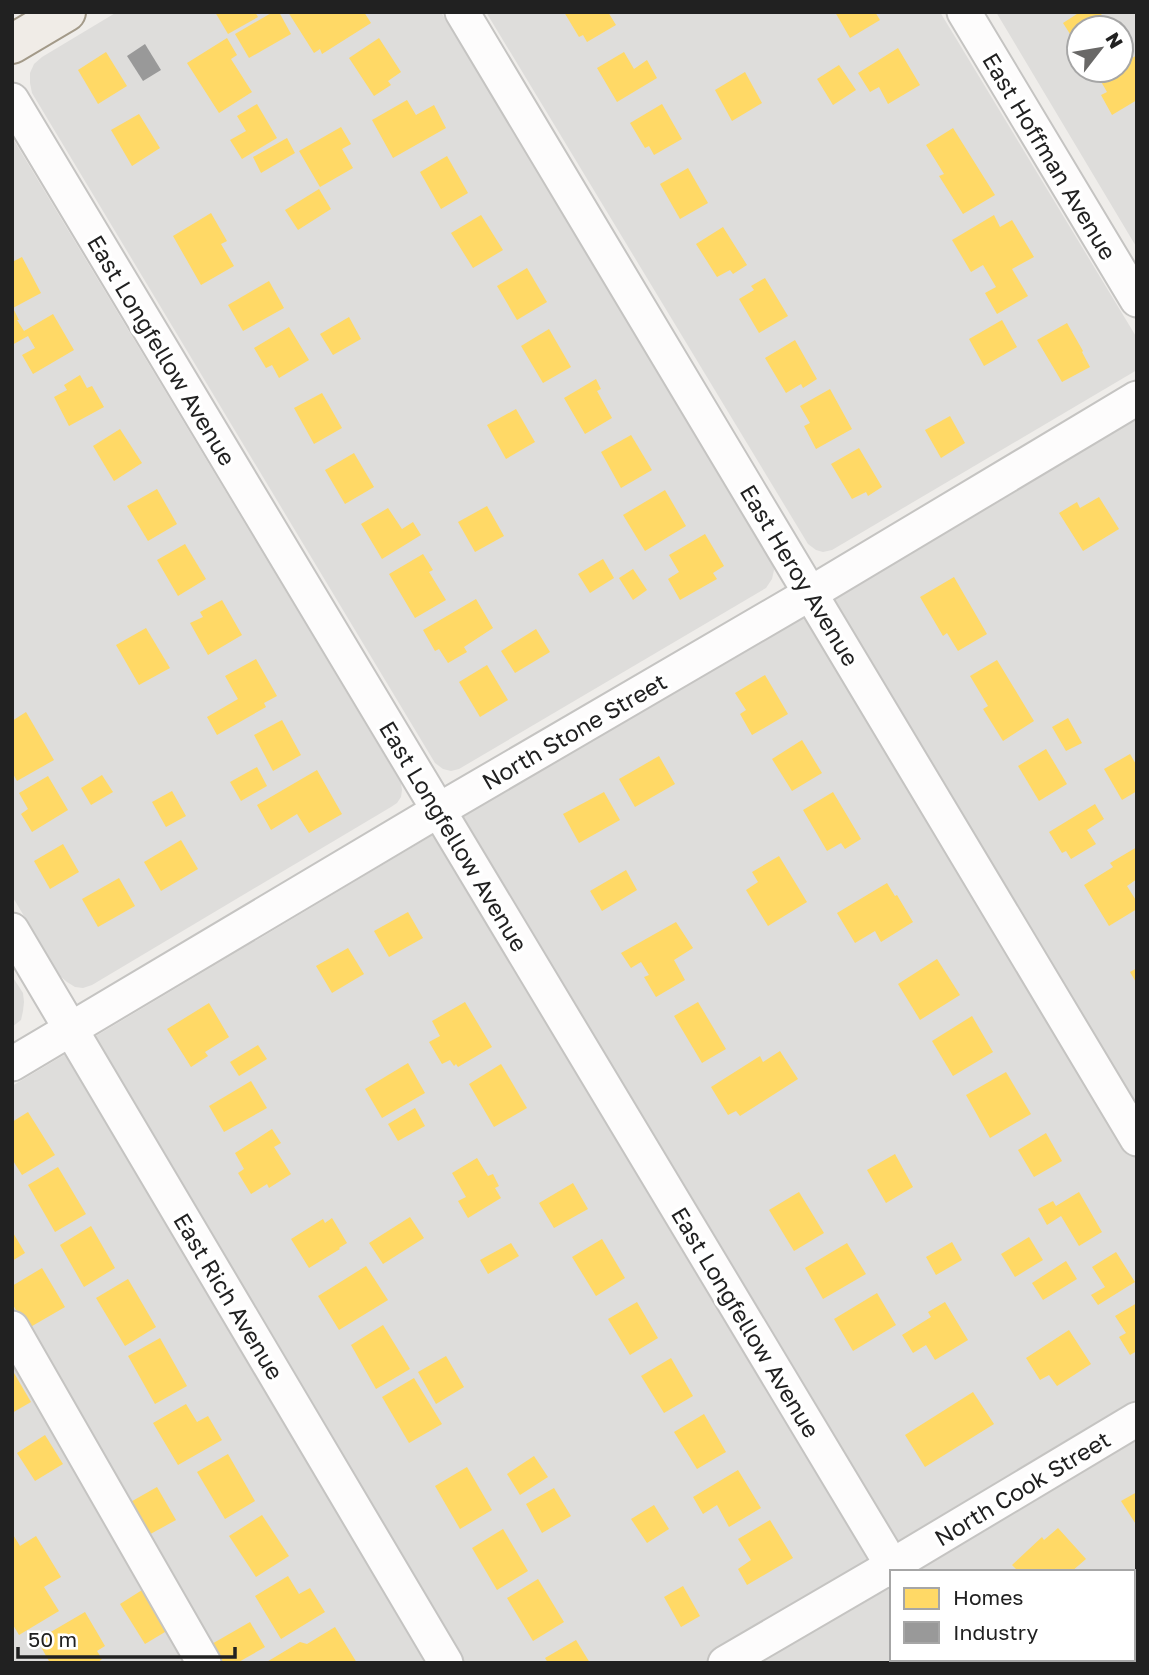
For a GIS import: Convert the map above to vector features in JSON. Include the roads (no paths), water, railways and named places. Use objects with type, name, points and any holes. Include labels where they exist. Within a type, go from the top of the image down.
[{"type":"main road","points":[[12,44],[66,12]]},
{"type":"street","name":"East Heroy Avenue","points":[[462,12],[1137,1139]]},
{"type":"street","name":"East Hoffman Avenue","points":[[964,12],[1137,300]]},
{"type":"street","name":"East Longfellow Avenue","points":[[12,100],[895,1568]]},
{"type":"street","name":"North Stone Street","points":[[12,1064],[1137,398]]},
{"type":"street","name":"East Rich Avenue","points":[[12,930],[446,1663]]},
{"type":"street","points":[[12,1328],[204,1663]]},
{"type":"street","name":"North Cook Street","points":[[895,1568],[1137,1419]]},
{"type":"street","name":"North Cook Street","points":[[725,1663],[890,1571]]}]
